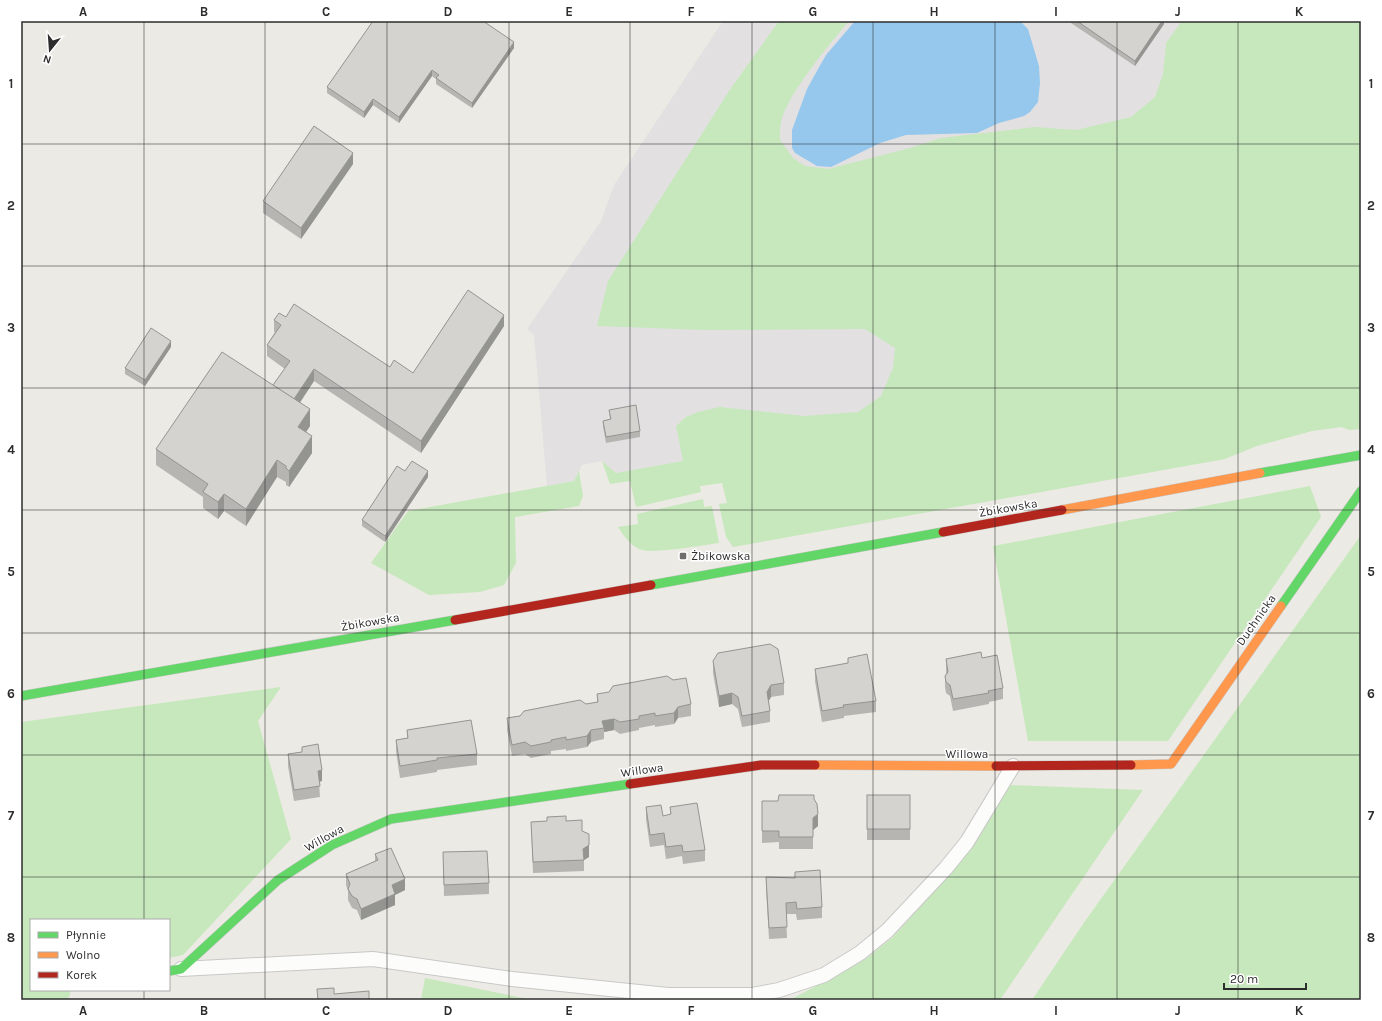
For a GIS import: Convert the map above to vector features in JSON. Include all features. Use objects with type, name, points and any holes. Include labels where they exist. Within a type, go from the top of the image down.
[{"type":"street","name":"Żbikowska","points":[[21,696],[647,586],[1361,455]]},
{"type":"street","name":"Duchnicka","points":[[1171,764],[1361,491]]},
{"type":"street","name":"Willowa","points":[[175,970],[278,880],[332,845],[391,819],[761,765],[1013,766],[1171,764]]},
{"type":"lane","points":[[175,970],[373,959],[512,979],[668,995],[752,995],[779,990],[824,975],[860,953],[887,931],[946,868],[967,842],[1013,766]]},
{"type":"shaded area","points":[[723,21],[1361,21],[1206,369],[616,473],[602,461],[582,465],[574,481],[547,486],[534,335],[527,329],[601,221],[614,185]]},
{"type":"green space","points":[[779,21],[849,21],[800,84],[785,110],[781,122],[780,140],[793,158],[805,166],[828,169],[910,148],[941,138],[1035,127],[1076,130],[1131,117],[1155,97],[1163,74],[1166,43],[1182,21],[1361,21],[1361,429],[1349,430],[1342,427],[1312,431],[1257,446],[1225,459],[733,547],[726,537],[719,504],[727,503],[722,483],[700,486],[701,492],[636,507],[630,481],[610,484],[602,461],[616,473],[683,461],[676,426],[686,417],[698,412],[720,407],[804,416],[858,412],[881,396],[893,368],[895,348],[865,329],[704,330],[597,326],[608,281],[731,88]]},
{"type":"green space","points":[[579,471],[583,496],[579,506],[515,517],[516,563],[504,585],[480,592],[429,595],[371,563],[408,511],[574,481]]},
{"type":"green space","points":[[1310,486],[1321,517],[1168,741],[1028,741],[993,546]]},
{"type":"green space","points":[[703,499],[704,507],[712,506],[719,543],[645,551],[632,545],[618,527],[638,524],[637,514]]},
{"type":"green space","points":[[1361,535],[1361,1000],[1032,1000],[1083,924]]},
{"type":"green space","points":[[281,687],[258,721],[291,839],[183,955],[170,958],[170,919],[30,919],[30,991],[70,991],[70,995],[67,1000],[21,1000],[21,722]]},
{"type":"green space","points":[[1008,785],[1143,790],[1000,1000],[790,1000],[867,958],[893,937],[970,851]]},
{"type":"green space","points":[[425,978],[533,1000],[421,1000]]},
{"type":"water","points":[[855,21],[1020,21],[1028,29],[1039,66],[1040,83],[1038,102],[1030,112],[1024,116],[999,123],[977,133],[906,135],[880,143],[831,167],[817,166],[795,153],[792,148],[792,130],[807,89],[826,55]]},
{"type":"building","points":[[373,21],[483,21],[514,42],[472,103],[436,78],[439,75],[432,70],[399,117],[373,99],[364,112],[327,87]]},
{"type":"building","points":[[1077,21],[1162,21],[1135,61]]},
{"type":"building","points":[[314,126],[353,153],[301,228],[263,201]]},
{"type":"building","points":[[468,290],[504,315],[421,441],[314,369],[294,399],[273,385],[290,361],[267,345],[281,325],[274,320],[279,313],[286,317],[294,304],[390,367],[394,360],[413,373]]},
{"type":"building","points":[[151,328],[171,341],[145,380],[125,368]]},
{"type":"building","points":[[222,352],[310,409],[298,427],[312,436],[289,471],[286,466],[277,460],[246,509],[224,494],[218,502],[203,492],[208,484],[156,449]]},
{"type":"building","points":[[636,405],[640,431],[606,437],[603,421],[611,419],[609,410]]},
{"type":"building","points":[[412,461],[428,471],[385,536],[362,520],[397,466],[405,471]]},
{"type":"building","points":[[770,644],[778,649],[784,683],[771,685],[767,692],[770,711],[742,716],[738,697],[732,693],[719,696],[713,661],[718,653]]},
{"type":"building","points":[[981,652],[982,658],[997,655],[1003,688],[988,691],[989,693],[953,699],[950,685],[946,682],[945,676],[948,672],[946,659]]},
{"type":"building","points":[[867,654],[876,701],[843,705],[844,707],[822,711],[815,669],[848,663],[848,658]]},
{"type":"building","points":[[667,676],[673,680],[686,678],[691,704],[678,707],[674,713],[655,716],[655,713],[639,716],[639,719],[620,722],[614,719],[602,721],[604,728],[591,730],[587,736],[566,740],[566,737],[531,746],[525,742],[512,745],[507,718],[520,716],[524,711],[580,700],[586,704],[598,702],[597,694],[609,692],[613,686]]},
{"type":"building","points":[[471,720],[477,754],[437,758],[437,760],[400,766],[396,740],[408,738],[407,730]]},
{"type":"building","points":[[318,744],[322,770],[318,771],[320,786],[294,790],[288,754],[302,752],[302,747]]},
{"type":"building","points":[[779,795],[814,795],[818,814],[813,818],[813,837],[779,837],[779,831],[762,831],[762,801],[778,801]]},
{"type":"building","points":[[867,795],[910,795],[910,829],[867,829]]},
{"type":"building","points":[[697,803],[705,850],[683,852],[682,845],[666,847],[664,833],[650,835],[646,807],[661,805],[663,816],[671,814],[670,807]]},
{"type":"building","points":[[566,816],[566,821],[582,820],[582,831],[589,834],[589,845],[583,849],[584,860],[533,862],[531,822],[547,821],[547,817]]},
{"type":"building","points":[[391,848],[405,879],[392,885],[395,894],[361,909],[357,899],[352,896],[348,889],[350,884],[346,874],[378,860],[375,854]]},
{"type":"building","points":[[487,851],[489,883],[444,885],[443,852]]},
{"type":"building","points":[[820,870],[822,907],[797,909],[796,902],[786,903],[787,927],[769,928],[766,877],[795,878],[795,872]]},
{"type":"building","points":[[334,988],[334,994],[369,991],[369,1000],[318,1000],[317,989]]},
{"type":"traffic: fast","points":[[1260,473],[1361,455]]},
{"type":"traffic: fast","points":[[1281,606],[1361,491]]},
{"type":"traffic: fast","points":[[651,585],[943,532]]},
{"type":"traffic: fast","points":[[21,696],[455,620]]},
{"type":"traffic: fast","points":[[170,971],[181,969],[278,880],[332,845],[391,819],[630,784]]},
{"type":"traffic: slow","points":[[1062,510],[1260,473]]},
{"type":"traffic: slow","points":[[1131,765],[1171,764],[1281,606]]},
{"type":"traffic: slow","points":[[815,765],[996,766]]},
{"type":"traffic: jam","points":[[943,532],[1062,510]]},
{"type":"traffic: jam","points":[[455,620],[651,585]]},
{"type":"traffic: jam","points":[[630,784],[761,765],[815,765]]},
{"type":"traffic: jam","points":[[996,766],[1131,765]]},
{"type":"place","name":"Żbikowska","points":[[683,556]]}]
